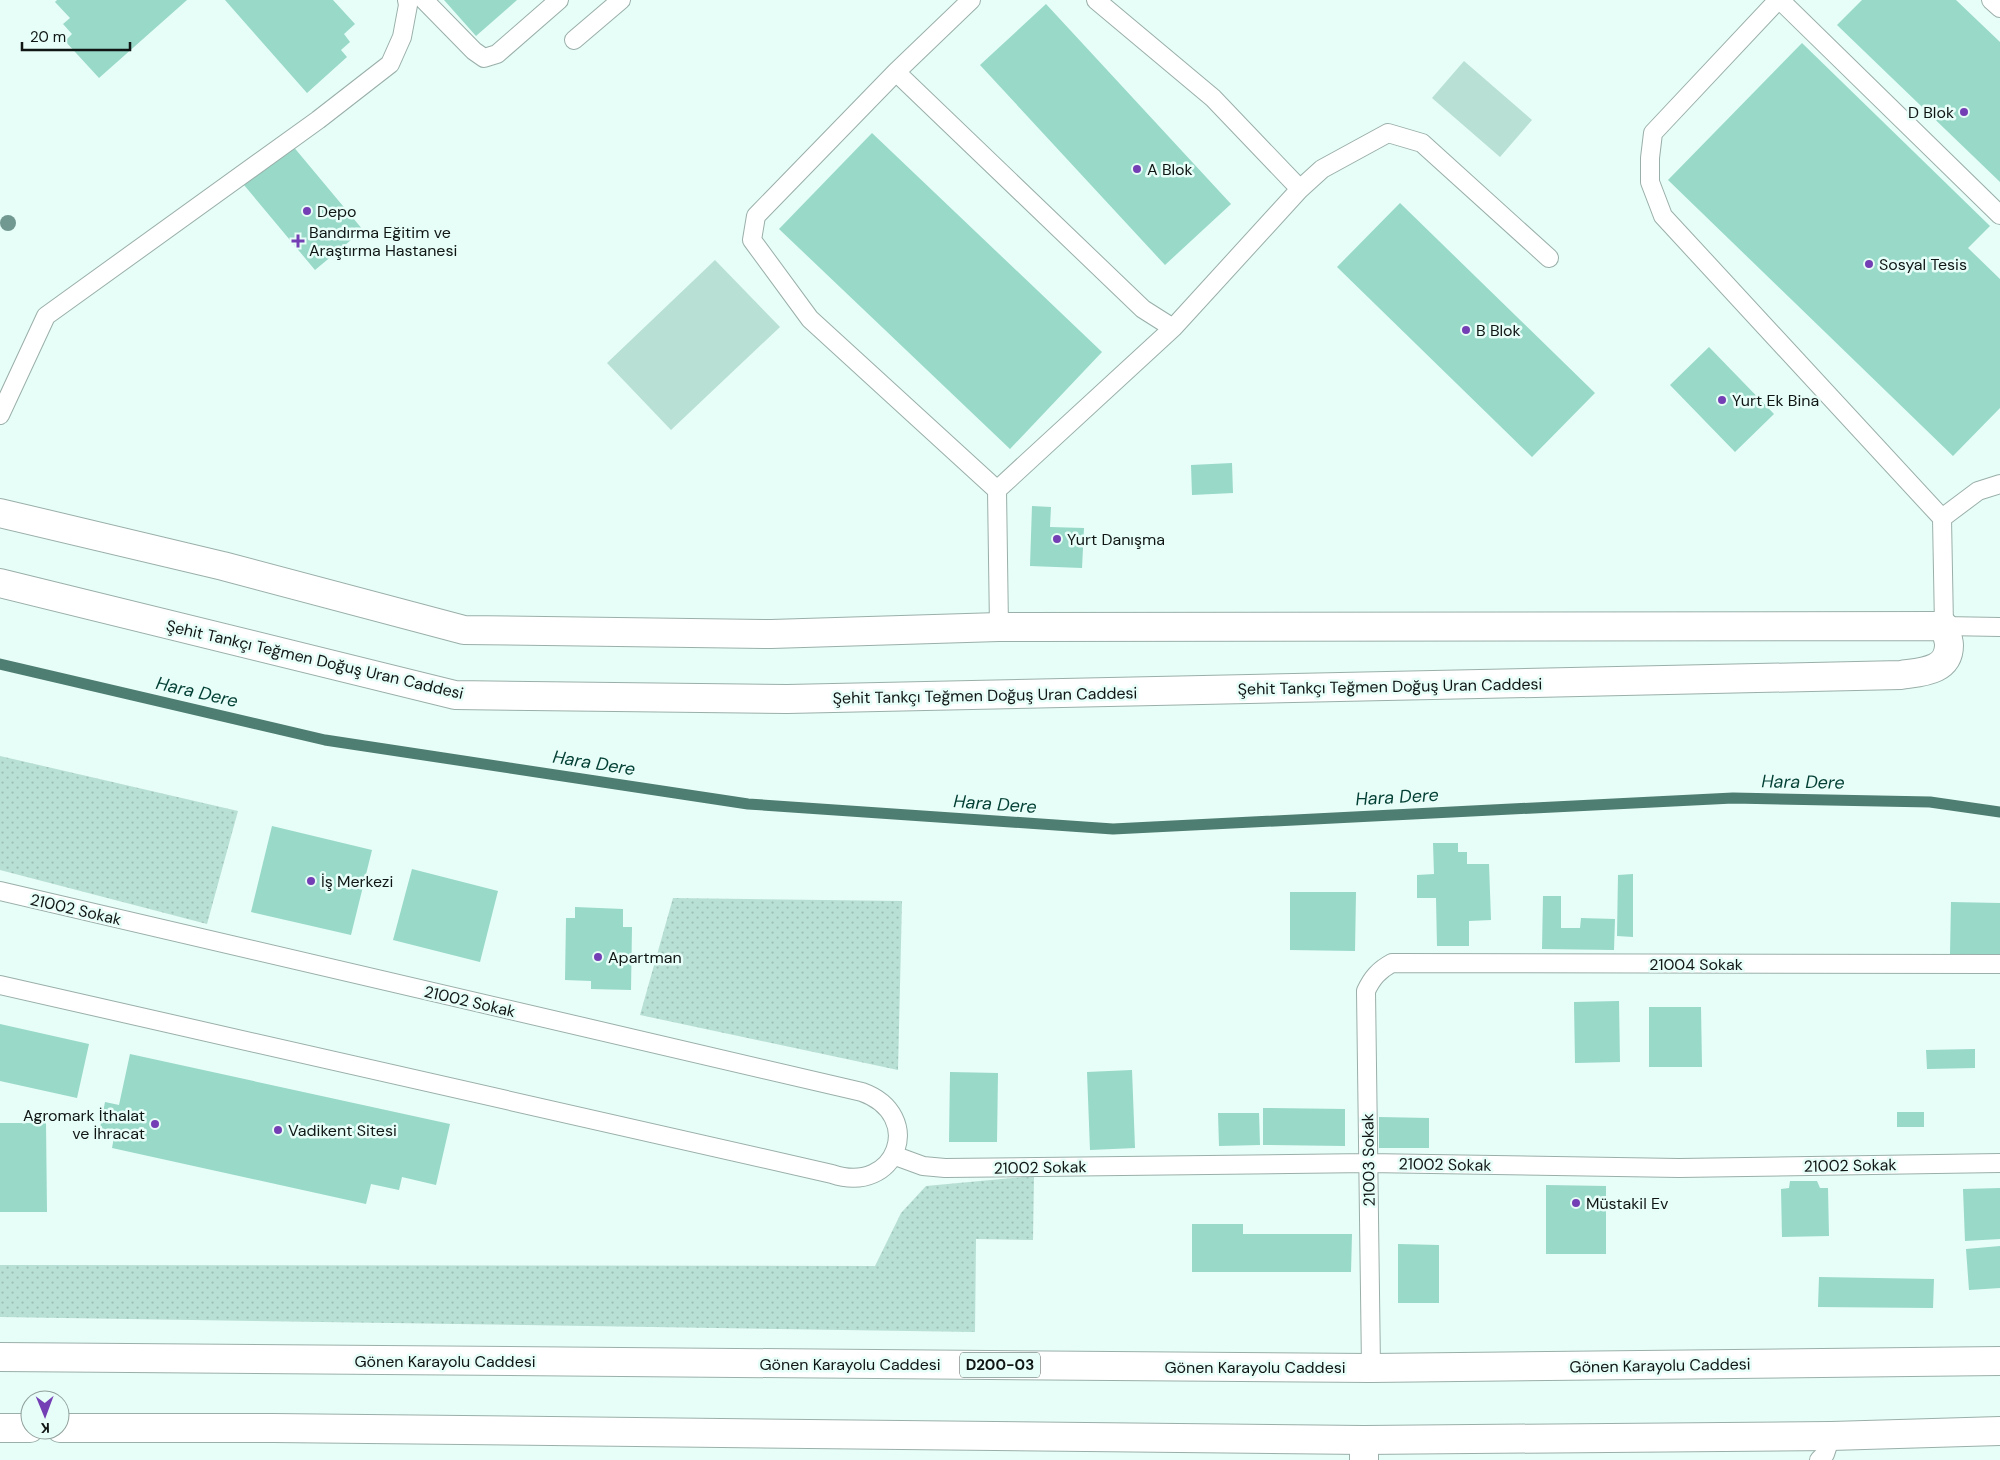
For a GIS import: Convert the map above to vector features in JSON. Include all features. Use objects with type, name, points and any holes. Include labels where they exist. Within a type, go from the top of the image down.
[{"type":"main road","points":[[0,513],[223,566],[464,630],[771,634],[999,627],[1944,626]]},
{"type":"main road","name":"Şehit Tankçı Teğmen Doğuş Uran Caddesi","points":[[0,583],[455,695],[787,699],[1900,675],[1938,668],[1946,659],[1949,645],[1944,626]]},
{"type":"main road","name":"Gönen Karayolu Caddesi","points":[[0,1357],[1371,1368],[2000,1360]]},
{"type":"main road","points":[[0,1428],[20,1428]]},
{"type":"main road","points":[[70,1428],[273,1428],[1364,1450],[2000,1431]]},
{"type":"lane","points":[[0,415],[46,316],[318,120],[390,64],[402,36],[408,5],[407,0]]},
{"type":"lane","points":[[424,0],[474,51],[484,58],[497,54],[559,0]]},
{"type":"lane","points":[[574,40],[621,0]]},
{"type":"lane","points":[[970,0],[896,72],[756,216],[752,240],[810,319],[996,490],[999,627]]},
{"type":"lane","points":[[1096,0],[1213,98],[1300,189]]},
{"type":"lane","points":[[2000,215],[1779,0],[1653,133],[1650,182],[1662,216],[1942,518],[1944,626],[2000,627]]},
{"type":"lane","points":[[1991,0],[2000,8]]},
{"type":"lane","points":[[896,72],[1143,309],[1173,328]]},
{"type":"lane","points":[[996,490],[1173,328],[1300,189],[1322,169],[1388,134],[1422,143],[1549,258]]},
{"type":"lane","points":[[1942,518],[1978,491],[2000,484]]},
{"type":"lane","name":"21002 Sokak","points":[[0,891],[862,1092],[874,1097],[885,1105],[893,1116],[897,1129],[897,1142],[893,1155],[923,1166],[945,1168],[1368,1163],[1679,1168],[2000,1163]]},
{"type":"lane","name":"21004 Sokak","points":[[1392,963],[2000,964]]},
{"type":"lane","name":"21003 Sokak","points":[[1371,1368],[1366,991],[1375,974],[1392,963]]},
{"type":"lane","points":[[0,985],[845,1178],[860,1179],[873,1174],[884,1166],[893,1155]]},
{"type":"lane","points":[[1819,1460],[1824,1454],[1831,1436]]},
{"type":"green space","points":[[1464,61],[1532,120],[1500,157],[1432,98]]},
{"type":"green space","points":[[715,260],[780,327],[671,430],[607,363]]},
{"type":"green space","points":[[0,756],[238,811],[207,924],[0,870]]},
{"type":"green space","points":[[673,898],[902,901],[898,1070],[640,1015]]},
{"type":"green space","points":[[1034,1176],[1033,1240],[976,1239],[975,1332],[0,1317],[0,1265],[875,1266],[901,1213],[926,1186]]},
{"type":"building","points":[[57,0],[187,0],[99,78],[65,41],[72,34],[63,24],[70,18],[55,2]]},
{"type":"building","points":[[225,0],[333,0],[355,24],[344,34],[350,42],[341,50],[347,57],[307,93]]},
{"type":"building","points":[[444,0],[517,0],[476,36]]},
{"type":"building","name":"D Blok","points":[[1862,0],[1956,0],[2000,42],[2000,182],[1837,25]]},
{"type":"building","name":"A Blok","points":[[1046,4],[1231,204],[1165,265],[980,65]]},
{"type":"building","name":"Sosyal Tesis","points":[[1802,43],[1990,226],[1968,248],[2000,279],[2000,408],[1953,456],[1668,180]]},
{"type":"building","points":[[872,133],[1102,352],[1010,449],[779,229]]},
{"type":"building","name":"Depo","points":[[292,145],[363,230],[315,270],[244,185]]},
{"type":"building","name":"B Blok","points":[[1400,203],[1595,393],[1532,457],[1337,267]]},
{"type":"building","name":"Yurt Ek Bina","points":[[1709,347],[1774,414],[1735,452],[1670,385]]},
{"type":"building","points":[[1232,463],[1233,493],[1192,495],[1191,465]]},
{"type":"building","name":"Yurt Danışma","points":[[1032,506],[1051,507],[1050,527],[1084,528],[1082,568],[1030,566]]},
{"type":"building","name":"İş Merkezi","points":[[272,826],[372,850],[351,935],[251,912]]},
{"type":"building","points":[[1433,843],[1458,843],[1458,852],[1467,852],[1467,864],[1489,864],[1491,920],[1469,921],[1469,946],[1437,946],[1436,898],[1417,898],[1417,875],[1434,874]]},
{"type":"building","name":"İş Merkezi","points":[[412,869],[498,891],[480,962],[393,940]]},
{"type":"building","points":[[1633,874],[1633,937],[1617,936],[1618,875]]},
{"type":"building","points":[[1290,892],[1356,892],[1355,951],[1290,950]]},
{"type":"building","points":[[1543,896],[1561,896],[1561,928],[1580,928],[1581,918],[1615,919],[1614,950],[1542,949]]},
{"type":"building","points":[[1951,902],[2000,903],[2000,954],[1950,954]]},
{"type":"building","name":"Apartman","points":[[575,907],[623,909],[623,927],[632,927],[631,990],[591,989],[591,981],[565,980],[566,918],[575,918]]},
{"type":"building","points":[[1619,1001],[1620,1062],[1575,1063],[1574,1002]]},
{"type":"building","points":[[1649,1007],[1701,1007],[1702,1067],[1649,1067]]},
{"type":"building","points":[[0,1024],[89,1044],[77,1098],[0,1081]]},
{"type":"building","points":[[1975,1049],[1975,1068],[1927,1069],[1926,1050]]},
{"type":"building","name":"Vadikent Sitesi","points":[[130,1054],[450,1124],[436,1185],[402,1177],[399,1190],[371,1184],[366,1204],[112,1148],[115,1132],[100,1128],[105,1102],[119,1105]]},
{"type":"building","points":[[1132,1070],[1135,1148],[1090,1150],[1087,1072]]},
{"type":"building","points":[[950,1072],[998,1073],[997,1142],[949,1142]]},
{"type":"building","points":[[1263,1108],[1345,1109],[1345,1146],[1263,1145]]},
{"type":"building","points":[[1897,1112],[1924,1112],[1924,1127],[1897,1127]]},
{"type":"building","points":[[1218,1113],[1259,1113],[1260,1145],[1219,1146]]},
{"type":"building","points":[[1379,1117],[1429,1118],[1429,1148],[1379,1148]]},
{"type":"building","points":[[0,1123],[46,1123],[47,1212],[0,1212]]},
{"type":"building","points":[[1790,1181],[1817,1181],[1820,1188],[1828,1188],[1829,1236],[1782,1237],[1781,1189],[1789,1188]]},
{"type":"building","name":"Müstakil Ev","points":[[1546,1185],[1606,1186],[1606,1254],[1546,1254]]},
{"type":"building","points":[[2000,1188],[2000,1239],[1965,1241],[1963,1189]]},
{"type":"building","points":[[1192,1224],[1243,1224],[1243,1234],[1352,1234],[1351,1272],[1192,1272]]},
{"type":"building","points":[[1398,1244],[1439,1245],[1439,1303],[1398,1303]]},
{"type":"building","points":[[2000,1246],[2000,1288],[1969,1290],[1966,1249]]},
{"type":"building","points":[[1819,1277],[1934,1279],[1933,1308],[1818,1307]]},
{"type":"waterway","name":"Hara Dere","points":[[0,664],[325,740],[748,804],[1113,829],[1733,798],[1930,802],[2000,812]]},
{"type":"place","name":"D Blok","points":[[1964,112]]},
{"type":"place","name":"A Blok","points":[[1137,169]]},
{"type":"place","name":"Depo","points":[[307,211]]},
{"type":"place","name":"Bandırma Eğitim ve Araştırma Hastanesi","points":[[298,241]]},
{"type":"place","name":"Sosyal Tesis","points":[[1869,264]]},
{"type":"place","name":"B Blok","points":[[1466,330]]},
{"type":"place","name":"Yurt Ek Bina","points":[[1722,400]]},
{"type":"place","name":"Yurt Danışma","points":[[1057,539]]},
{"type":"place","name":"İş Merkezi","points":[[311,881]]},
{"type":"place","name":"Apartman","points":[[598,957]]},
{"type":"place","name":"Agromark İthalat ve İhracat","points":[[155,1124]]},
{"type":"place","name":"Vadikent Sitesi","points":[[278,1130]]},
{"type":"place","name":"Müstakil Ev","points":[[1576,1203]]}]
